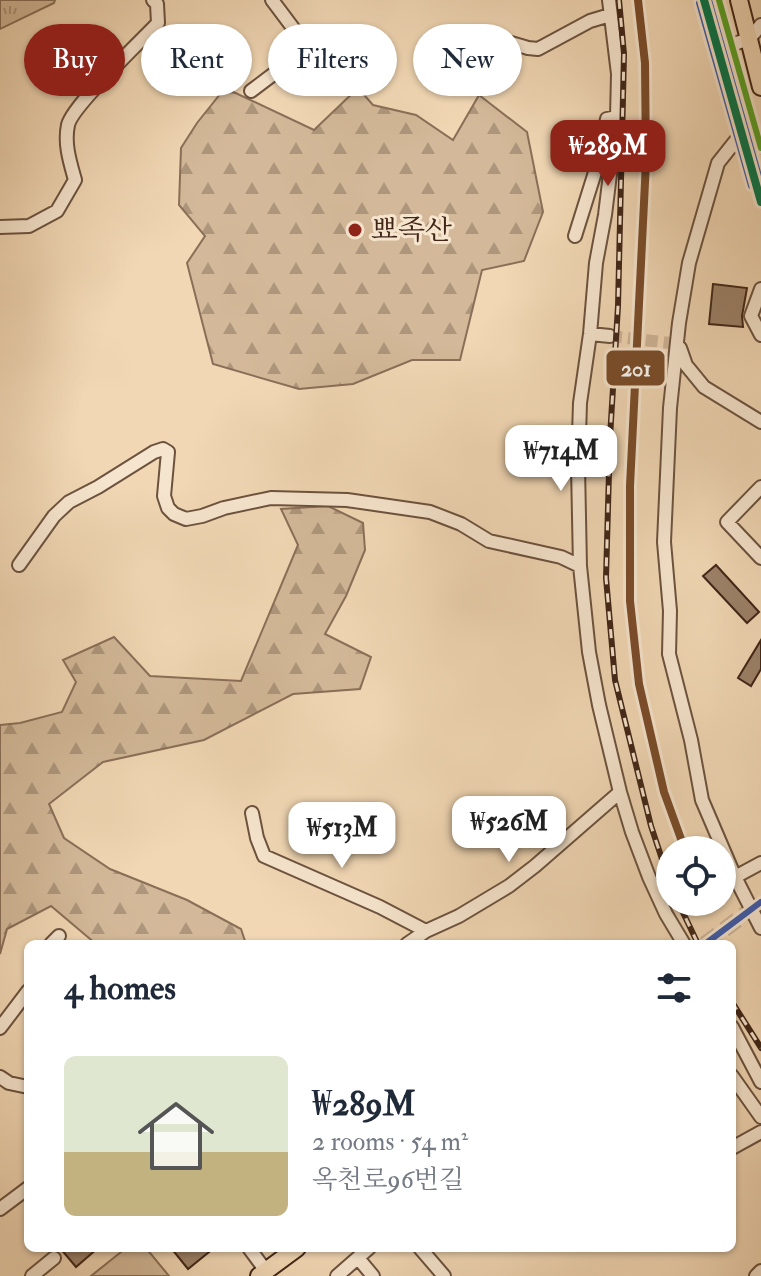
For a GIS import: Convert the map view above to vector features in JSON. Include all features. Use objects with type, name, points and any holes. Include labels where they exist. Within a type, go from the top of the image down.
[{"type":"main road","points":[[709,0],[761,183]]},
{"type":"main road","points":[[739,0],[761,84]]},
{"type":"main road","points":[[262,1274],[292,1252]]},
{"type":"street","points":[[0,227],[29,226],[57,211],[75,180],[67,151],[69,122],[88,96],[158,23],[157,4],[153,0]]},
{"type":"street","points":[[609,0],[618,74],[617,117],[580,403],[580,566],[589,652],[620,792],[649,877],[682,940]]},
{"type":"street","points":[[273,1],[290,24]]},
{"type":"street","points":[[522,46],[538,49],[590,21],[610,15]]},
{"type":"street","points":[[722,48],[749,39],[761,25]]},
{"type":"street","points":[[252,90],[268,78]]},
{"type":"street","points":[[575,236],[596,169],[607,119],[617,117]]},
{"type":"street","points":[[717,836],[702,800],[691,740],[669,654],[665,528],[674,343],[689,263],[718,163],[745,129]]},
{"type":"street","points":[[761,289],[751,316],[761,335]]},
{"type":"street","points":[[590,334],[610,336]]},
{"type":"street","points":[[674,343],[686,365],[704,387],[761,422]]},
{"type":"street","points":[[19,565],[54,516],[69,502],[163,449],[168,452],[164,496],[168,508],[186,519],[271,498],[347,500],[430,512],[461,524],[489,541],[561,557],[580,566]]},
{"type":"street","points":[[761,487],[727,522],[761,558]]},
{"type":"street","points":[[413,940],[509,886],[620,792]]},
{"type":"street","points":[[252,813],[264,856],[380,907],[426,931]]},
{"type":"street","points":[[736,876],[761,863]]},
{"type":"street","points":[[736,879],[761,928]]},
{"type":"street","points":[[0,1028],[24,996]]},
{"type":"street","points":[[736,1035],[761,1082]]},
{"type":"street","points":[[736,1039],[741,1045]]},
{"type":"street","points":[[0,1077],[24,1086]]},
{"type":"street","points":[[736,1082],[761,1117]]},
{"type":"street","points":[[736,1146],[761,1132]]},
{"type":"street","points":[[0,1209],[24,1191]]},
{"type":"street","points":[[251,1252],[262,1274]]},
{"type":"street","points":[[337,1276],[365,1252]]},
{"type":"street","points":[[423,1252],[444,1276]]},
{"type":"street","points":[[32,1276],[54,1258]]},
{"type":"street","points":[[358,1258],[373,1276]]},
{"type":"street","points":[[756,1276],[761,1271]]},
{"type":"green space","points":[[0,0],[55,0],[0,29]]},
{"type":"green space","points":[[219,96],[242,96],[314,130],[350,96],[365,96],[373,105],[416,115],[453,140],[480,96],[527,132],[543,212],[524,261],[482,270],[460,360],[412,360],[353,384],[299,389],[213,364],[187,263],[205,236],[179,205],[181,148]]},
{"type":"green space","points":[[328,506],[363,523],[365,550],[346,596],[325,634],[371,657],[360,689],[293,694],[204,740],[103,762],[49,804],[64,838],[110,869],[187,900],[241,929],[245,940],[91,940],[51,906],[7,929],[0,954],[0,725],[62,712],[76,682],[63,660],[114,637],[150,676],[241,681],[298,545],[281,509]]},
{"type":"green space","points":[[121,1252],[149,1252],[169,1276],[91,1276]]},
{"type":"building","points":[[713,284],[747,288],[743,327],[709,324]]},
{"type":"building","points":[[716,565],[759,612],[747,623],[703,576]]},
{"type":"building","points":[[761,640],[761,669],[751,686],[738,678]]},
{"type":"building","points":[[63,1252],[93,1252],[76,1267]]},
{"type":"building","points":[[174,1252],[209,1252],[188,1269]]},
{"type":"tunnel","points":[[610,336],[670,343]]},
{"type":"tunnel","points":[[710,940],[761,902]]},
{"type":"railway","points":[[619,0],[624,54],[618,306],[606,578],[615,680],[656,841]]},
{"type":"railway","points":[[685,916],[696,940]]},
{"type":"railway","points":[[736,1008],[761,1048]]},
{"type":"transit line","name":"201","points":[[638,0],[645,63],[646,162],[630,486],[630,601],[639,684],[664,792],[680,836]]},
{"type":"transit line","points":[[704,0],[761,202]]},
{"type":"transit line","points":[[709,0],[761,183]]},
{"type":"transit line","points":[[719,0],[761,148]]},
{"type":"transit line","points":[[699,3],[751,186]]},
{"type":"transit line","points":[[710,940],[761,902]]},
{"type":"place","name":"뾰족산","points":[[355,230]]}]
